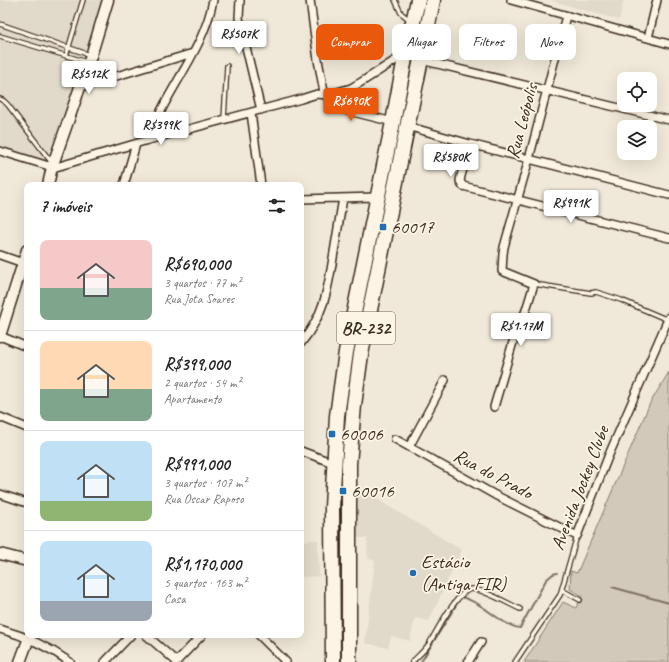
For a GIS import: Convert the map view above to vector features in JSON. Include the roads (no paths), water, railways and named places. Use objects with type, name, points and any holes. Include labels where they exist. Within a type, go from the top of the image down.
[{"type":"highway","name":"BR-232","points":[[413,22],[418,0]]},
{"type":"highway","name":"BR-232","points":[[428,24],[433,0]]},
{"type":"highway","name":"BR-232","points":[[333,662],[332,508],[336,416],[346,352],[405,60]]},
{"type":"highway","name":"BR-232","points":[[349,662],[348,464],[354,405],[361,354],[421,60]]},
{"type":"street","points":[[49,182],[109,0]]},
{"type":"street","points":[[148,140],[162,109],[184,72],[193,53],[209,18],[213,0]]},
{"type":"street","points":[[240,0],[239,18],[261,110]]},
{"type":"street","points":[[310,0],[322,86],[332,104],[341,109],[393,122]]},
{"type":"street","points":[[511,0],[669,44]]},
{"type":"street","points":[[648,38],[657,0]]},
{"type":"street","name":"Rua Leópolis","points":[[534,284],[502,271],[503,254],[566,16]]},
{"type":"street","points":[[80,87],[193,53]]},
{"type":"street","points":[[0,152],[53,166],[317,94],[327,95],[357,85],[395,60]]},
{"type":"street","points":[[421,60],[669,120]]},
{"type":"street","points":[[251,113],[261,182]]},
{"type":"street","points":[[407,126],[470,144],[669,195]]},
{"type":"street","points":[[125,182],[136,144]]},
{"type":"street","points":[[470,144],[460,181],[462,185],[669,238]]},
{"type":"street","points":[[304,199],[377,197]]},
{"type":"street","points":[[304,339],[319,317],[327,294],[343,198]]},
{"type":"street","points":[[0,255],[24,263]]},
{"type":"street","points":[[24,266],[0,336],[24,346]]},
{"type":"street","points":[[494,407],[513,342],[526,310],[534,284]]},
{"type":"street","name":"Avenida Jockey Clube","points":[[577,536],[608,457],[668,318]]},
{"type":"street","points":[[409,447],[445,380]]},
{"type":"street","points":[[0,417],[24,427]]},
{"type":"street","name":"Rua do Prado","points":[[395,439],[495,495],[577,536]]},
{"type":"street","points":[[304,452],[333,463]]},
{"type":"street","points":[[0,494],[24,502]]},
{"type":"street","points":[[0,554],[14,556],[24,560]]},
{"type":"street","points":[[0,629],[24,636]]},
{"type":"street","points":[[20,662],[29,638]]},
{"type":"street","points":[[31,638],[54,650],[70,662]]},
{"type":"street","points":[[105,662],[128,638]]},
{"type":"street","points":[[149,638],[177,662],[199,638]]},
{"type":"street","points":[[262,638],[286,662]]},
{"type":"street","points":[[468,662],[481,642]]},
{"type":"lane","points":[[66,56],[83,0]]},
{"type":"lane","points":[[394,0],[401,13],[413,22]]},
{"type":"lane","points":[[0,24],[68,47],[89,59]]},
{"type":"lane","points":[[0,36],[66,56],[89,59]]},
{"type":"lane","points":[[224,120],[227,66]]},
{"type":"lane","points":[[0,99],[8,105],[53,166]]},
{"type":"lane","points":[[534,284],[591,293],[596,292],[668,318]]},
{"type":"lane","name":"Avenida Jockey Clube","points":[[515,662],[560,595],[577,536]]},
{"type":"lane","points":[[412,662],[428,645],[451,607],[464,591],[469,589],[478,590],[520,610]]},
{"type":"lane","points":[[562,590],[580,600]]},
{"type":"waterway","points":[[421,662],[461,597],[477,604],[505,623],[520,628],[546,580],[553,574],[557,573]]},
{"type":"waterway","points":[[612,587],[669,603]]},
{"type":"place","name":"60017","points":[[383,227]]},
{"type":"place","name":"60006","points":[[332,434]]},
{"type":"place","name":"60016","points":[[343,491]]},
{"type":"place","name":"Estácio (Antiga FIR)","points":[[413,573]]}]
